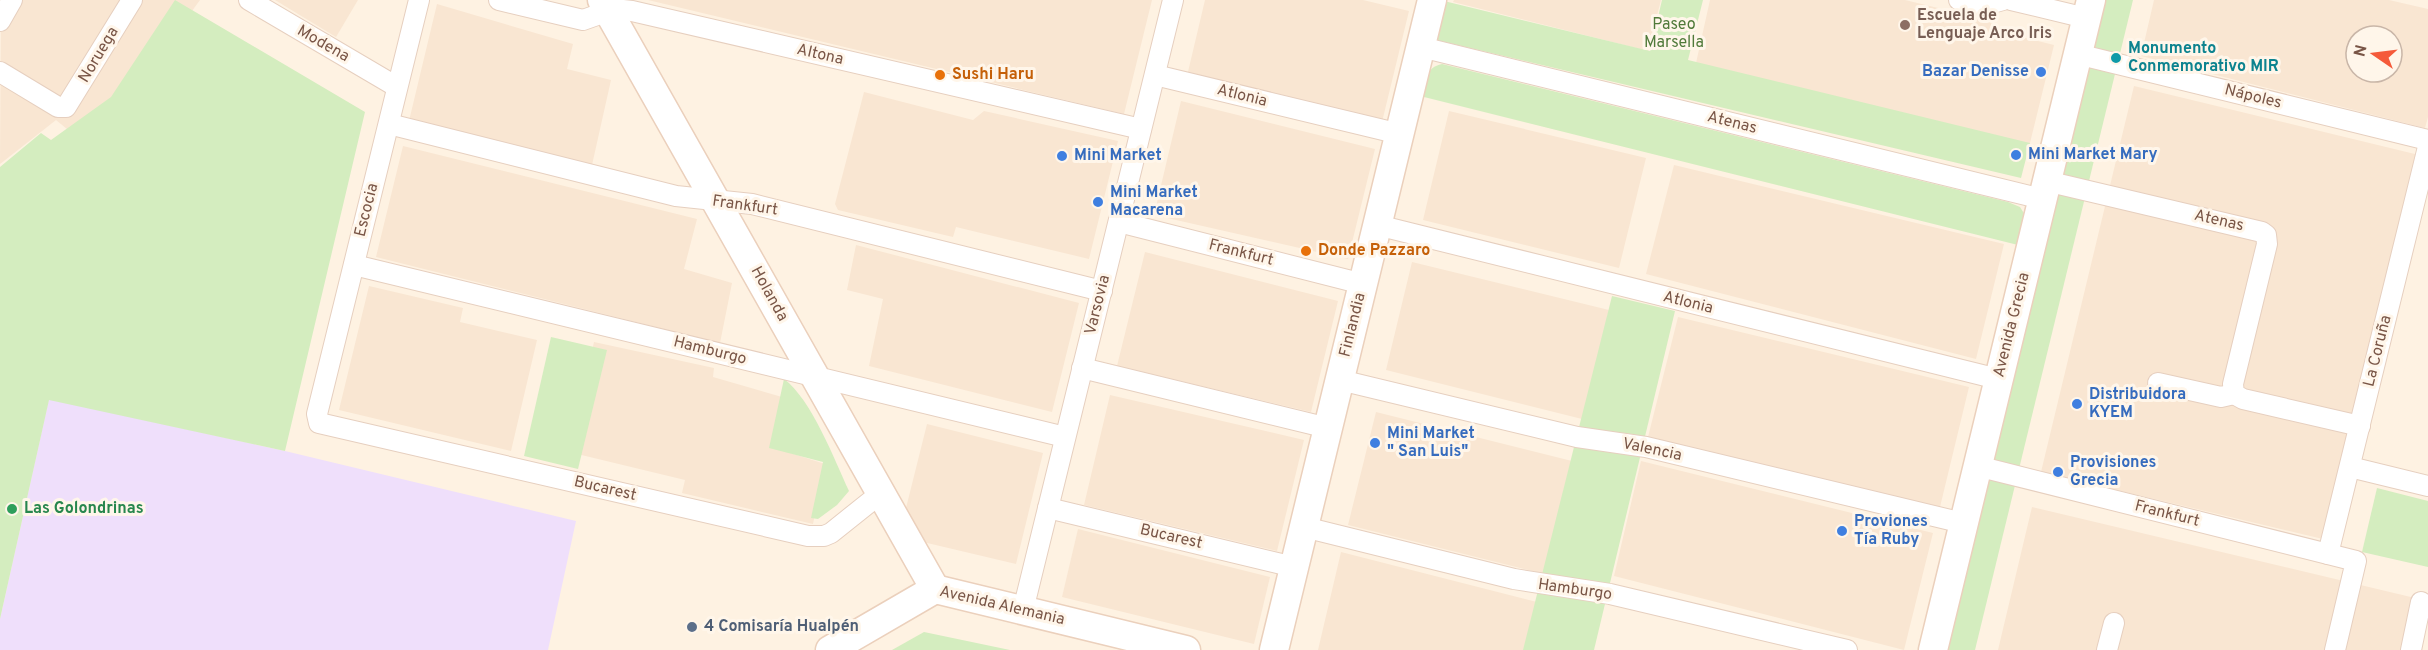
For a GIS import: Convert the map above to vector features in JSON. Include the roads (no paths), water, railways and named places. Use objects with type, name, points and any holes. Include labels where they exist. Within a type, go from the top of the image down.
[{"type":"street","points":[[0,21],[12,0]]},
{"type":"street","name":"Noruega","points":[[0,72],[58,107],[64,108],[132,0]]},
{"type":"street","name":"Modena","points":[[249,0],[398,87]]},
{"type":"street","name":"Escocia","points":[[317,420],[419,0]]},
{"type":"street","name":"Altona","points":[[499,0],[583,20],[605,5],[1141,129]]},
{"type":"street","name":"Varsovia","points":[[1023,610],[1173,0]]},
{"type":"street","name":"Finlandia","points":[[1274,650],[1432,0]]},
{"type":"street","points":[[1959,0],[1985,5],[2003,0]]},
{"type":"street","points":[[2011,0],[2088,9]]},
{"type":"street","name":"Holanda","points":[[605,5],[935,589]]},
{"type":"street","name":"Avenida Grecia","points":[[1933,650],[2088,9]]},
{"type":"street","name":"Atenas","points":[[1421,47],[2044,190],[2258,230],[2266,235],[2267,244],[2233,384],[2234,394]]},
{"type":"street","name":"Nápoles","points":[[2078,54],[2428,140]]},
{"type":"street","name":"Atlonia","points":[[1155,75],[1400,134]]},
{"type":"street","name":"Frankfurt","points":[[388,124],[676,196],[752,204],[1102,291]]},
{"type":"street","name":"La Coruña","points":[[2328,554],[2428,147]]},
{"type":"street","name":"Frankfurt","points":[[1119,222],[1363,284]]},
{"type":"street","name":"Atlonia","points":[[1377,225],[1998,379]]},
{"type":"street","name":"Hamburgo","points":[[354,265],[1065,437]]},
{"type":"street","points":[[1082,368],[1328,428]]},
{"type":"street","name":"Valencia","points":[[1340,380],[1577,437],[1646,447],[1964,523]]},
{"type":"street","points":[[2158,383],[2221,397],[2234,394],[2243,399],[2360,426]]},
{"type":"street","name":"Bucarest","points":[[317,420],[323,424],[808,536],[824,536],[831,533],[881,493]]},
{"type":"street","name":"Frankfurt","points":[[1977,466],[2356,561],[2335,650]]},
{"type":"street","points":[[2350,467],[2428,486]]},
{"type":"street","name":"Bucarest","points":[[1048,508],[1294,567]]},
{"type":"street","name":"Hamburgo","points":[[1304,527],[1514,579],[1610,594],[1847,650]]},
{"type":"street","name":"Avenida Alemania","points":[[830,650],[935,589],[1186,650]]},
{"type":"street","points":[[2411,650],[2421,602]]},
{"type":"street","points":[[2108,650],[2114,623]]},
{"type":"place","name":"Escuela de Lenguaje Arco Iris","points":[[1905,25]]},
{"type":"place","name":"Monumento Conmemorativo MIR","points":[[2116,58]]},
{"type":"place","name":"Bazar Denisse","points":[[2041,72]]},
{"type":"place","name":"Sushi Haru","points":[[940,75]]},
{"type":"place","name":"Mini Market Mary","points":[[2016,155]]},
{"type":"place","name":"Mini Market","points":[[1062,156]]},
{"type":"place","name":"Mini Market Macarena","points":[[1098,202]]},
{"type":"place","name":"Donde Pazzaro","points":[[1306,251]]},
{"type":"place","name":"Distribuidora KYEM","points":[[2077,404]]},
{"type":"place","name":"Mini Market \" San Luis\"","points":[[1375,443]]},
{"type":"place","name":"Provisiones Grecia","points":[[2058,472]]},
{"type":"place","name":"Las Golondrinas","points":[[12,509]]},
{"type":"place","name":"Proviones Tía Ruby","points":[[1842,531]]},
{"type":"place","name":"4 Comisaría Hualpén","points":[[692,627]]},
{"type":"park label","name":"Paseo Marsella","points":[[1674,34]]}]
